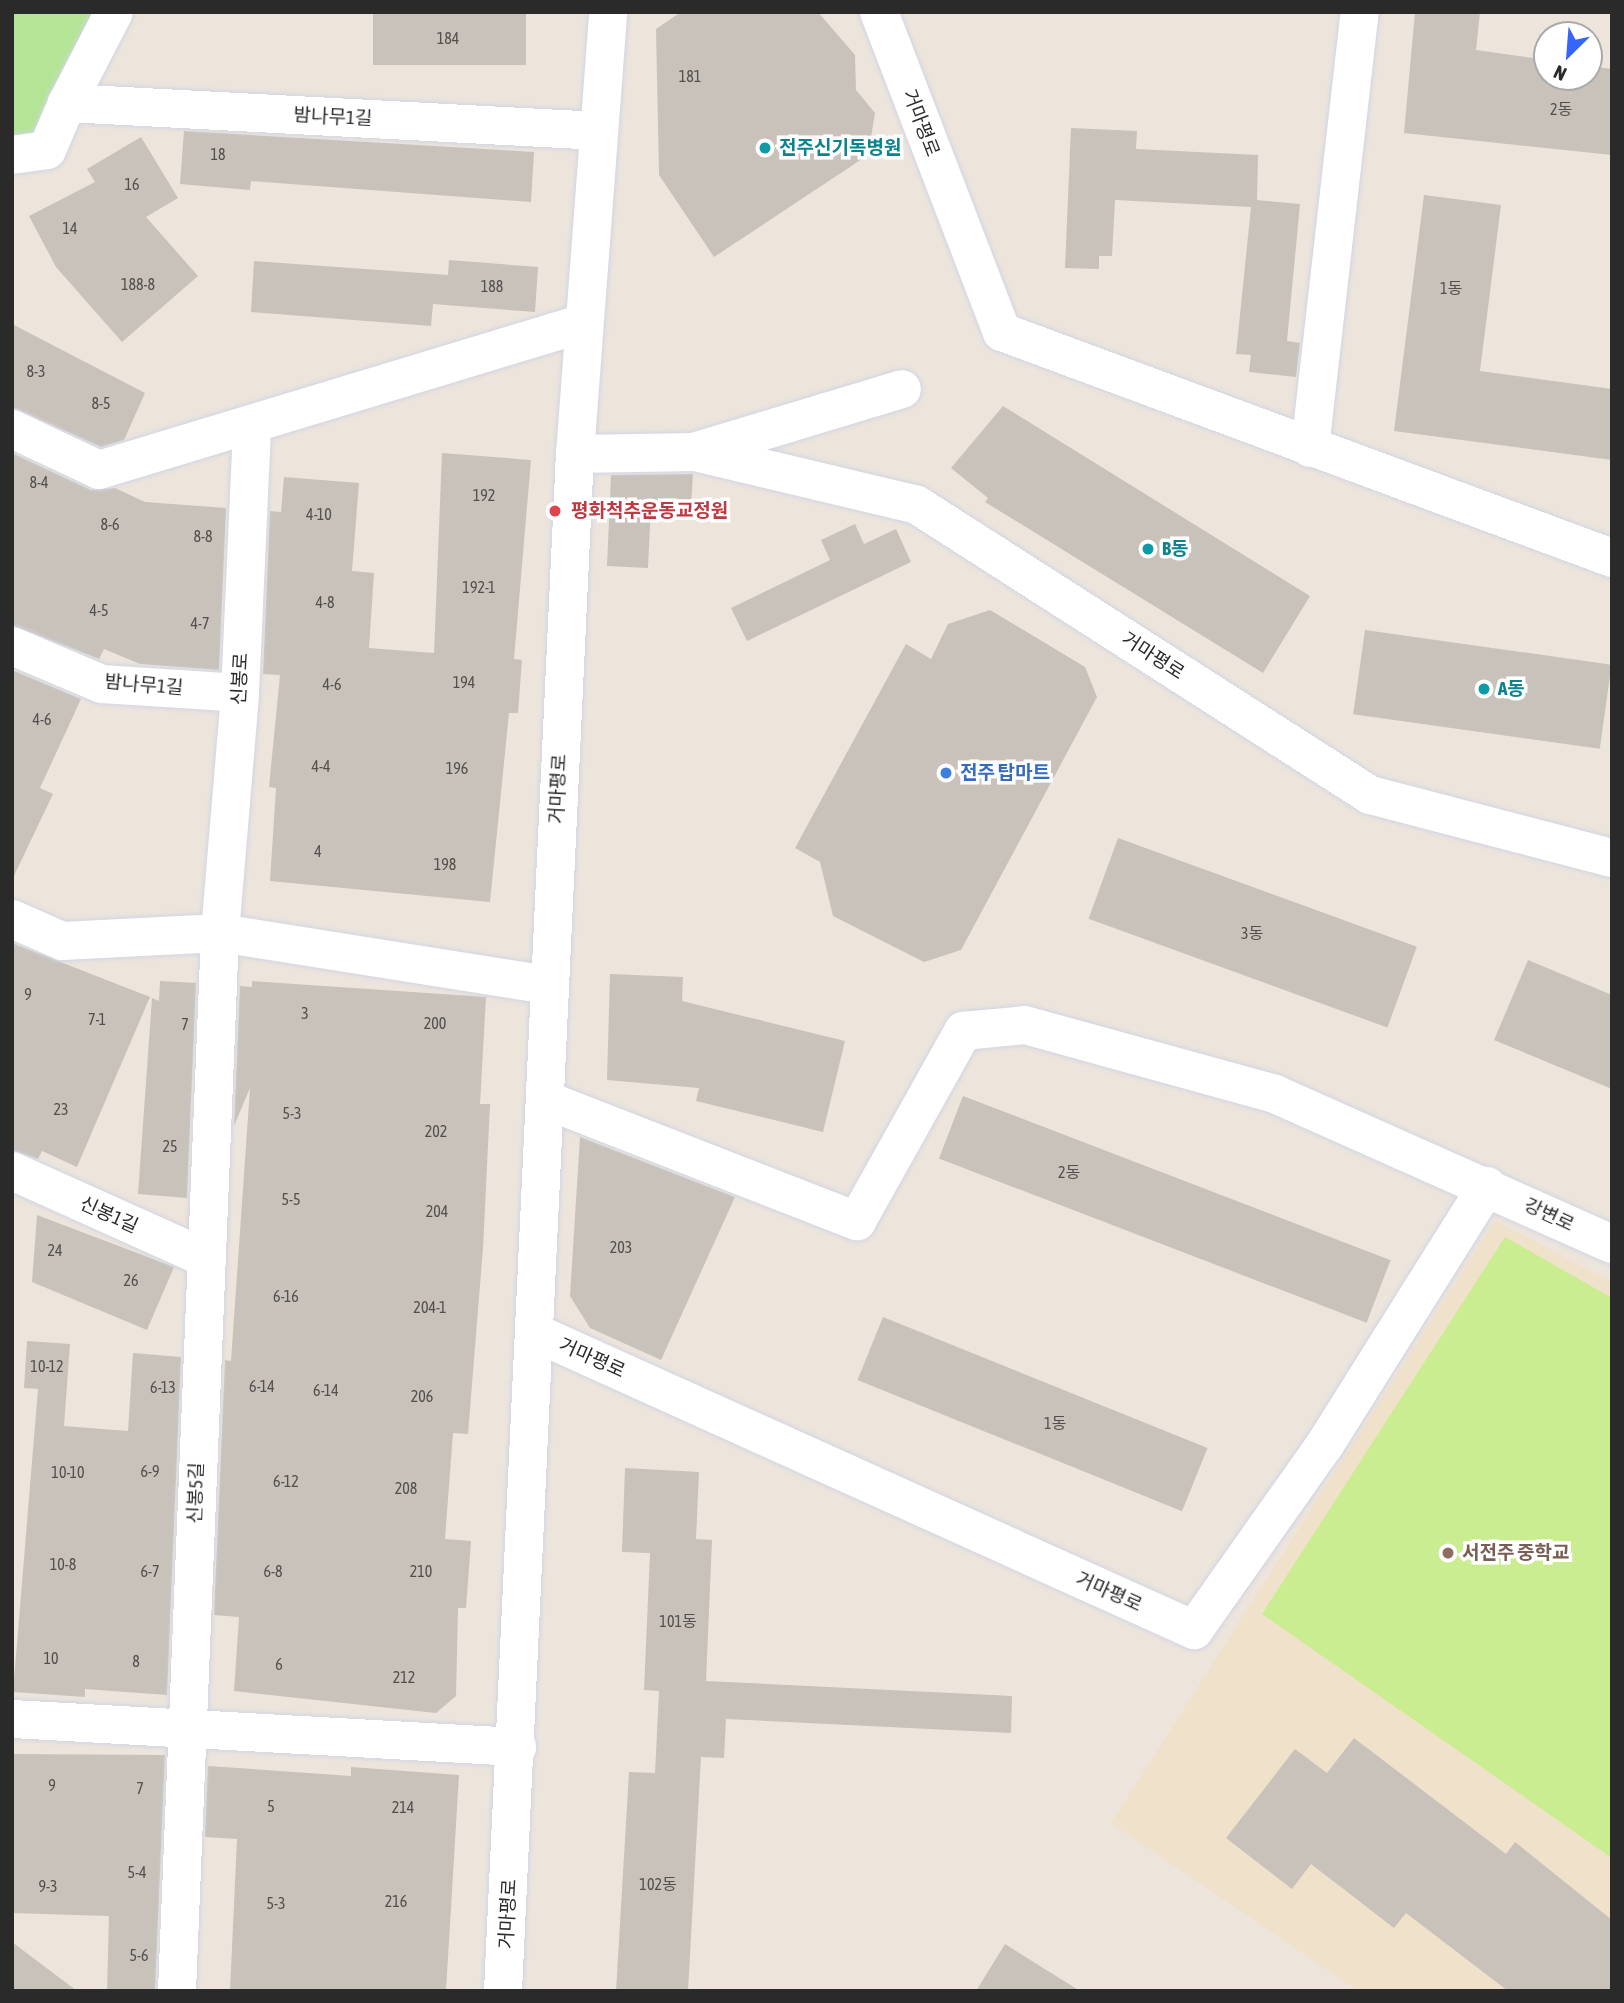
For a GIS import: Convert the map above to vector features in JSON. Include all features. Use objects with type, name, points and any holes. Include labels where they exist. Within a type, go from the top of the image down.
[{"type":"street","points":[[12,155],[47,150],[67,103],[114,12]]},
{"type":"street","name":"거마평로","points":[[503,1991],[538,1334],[547,1100],[548,985],[575,454],[608,12]]},
{"type":"street","name":"거마평로","points":[[879,12],[1002,332],[1612,558]]},
{"type":"street","points":[[1310,448],[1360,12]]},
{"type":"street","name":"밤나무1길","points":[[67,103],[599,131]]},
{"type":"street","points":[[12,429],[99,470],[584,324]]},
{"type":"street","name":"거마평로","points":[[695,452],[902,389]]},
{"type":"street","name":"신봉로","points":[[206,1258],[219,933],[240,693],[252,425]]},
{"type":"street","name":"거마평로","points":[[575,454],[695,452],[917,505],[1370,795],[1612,858]]},
{"type":"street","name":"밤나무1길","points":[[12,646],[102,684],[240,693]]},
{"type":"street","points":[[12,919],[62,942],[219,933],[548,985]]},
{"type":"street","name":"강변로","points":[[547,1100],[857,1221],[963,1031],[1025,1025],[1275,1094],[1487,1186],[1612,1244]]},
{"type":"street","name":"신봉1길","points":[[12,1171],[206,1258]]},
{"type":"street","name":"거마평로","points":[[538,1334],[1194,1630],[1324,1446],[1487,1186]]},
{"type":"street","name":"신봉5길","points":[[177,1991],[206,1258]]},
{"type":"street","points":[[12,1719],[517,1747]]},
{"type":"shaded area","name":"서전주 중학교","points":[[1495,1221],[1612,1282],[1612,1991],[1358,1991],[1111,1823]]},
{"type":"green space","points":[[12,12],[96,12],[39,132],[12,136]]},
{"type":"green space","points":[[1505,1237],[1612,1298],[1612,1858],[1262,1614]]},
{"type":"building","points":[[373,12],[526,12],[526,65],[373,65]]},
{"type":"building","name":"전주신기독병원","points":[[681,12],[818,12],[855,55],[856,90],[875,113],[868,155],[714,257],[659,175],[656,29]]},
{"type":"building","points":[[1415,12],[1480,12],[1476,50],[1533,58],[1533,91],[1603,91],[1603,68],[1612,69],[1612,155],[1404,133]]},
{"type":"building","points":[[1071,128],[1137,131],[1136,149],[1258,155],[1257,200],[1300,204],[1287,341],[1300,343],[1296,377],[1249,372],[1251,355],[1236,354],[1251,207],[1115,200],[1112,256],[1099,256],[1099,269],[1065,268]]},
{"type":"building","points":[[184,131],[534,152],[531,202],[251,181],[250,190],[180,184]]},
{"type":"building","points":[[141,137],[178,198],[146,217],[198,276],[122,342],[56,267],[29,216],[95,182],[87,169]]},
{"type":"building","points":[[1424,195],[1501,205],[1480,371],[1612,389],[1612,460],[1394,431]]},
{"type":"building","points":[[449,260],[538,267],[535,312],[433,304],[431,326],[251,312],[254,261],[448,275]]},
{"type":"building","points":[[12,324],[145,393],[124,440],[101,447],[12,407]]},
{"type":"building","name":"B동","points":[[1003,406],[1310,596],[1263,673],[985,502],[988,498],[951,468]]},
{"type":"building","points":[[12,453],[91,490],[115,488],[145,502],[226,508],[219,670],[140,664],[104,649],[99,659],[12,625]]},
{"type":"building","points":[[442,453],[531,460],[514,659],[522,660],[518,713],[509,713],[490,902],[270,881],[276,788],[269,787],[280,675],[263,674],[270,511],[281,512],[284,477],[359,483],[352,571],[374,573],[369,648],[434,653]]},
{"type":"building","points":[[693,474],[691,505],[651,503],[648,568],[607,566],[611,475]]},
{"type":"building","points":[[855,524],[864,544],[896,529],[911,562],[747,641],[731,608],[830,560],[821,540]]},
{"type":"building","name":"전주 탑마트","points":[[990,610],[1085,667],[1097,697],[961,950],[924,962],[833,916],[820,862],[795,848],[906,644],[931,659],[948,624]]},
{"type":"building","name":"A동","points":[[1365,630],[1612,665],[1600,749],[1353,714]]},
{"type":"building","points":[[12,670],[81,699],[40,788],[53,794],[12,880]]},
{"type":"building","points":[[1118,838],[1417,947],[1387,1028],[1089,919]]},
{"type":"building","points":[[12,943],[150,997],[77,1167],[42,1151],[38,1159],[12,1150]]},
{"type":"building","points":[[1528,960],[1612,995],[1612,1089],[1494,1040]]},
{"type":"building","points":[[610,974],[683,977],[682,1001],[845,1041],[823,1132],[696,1101],[699,1088],[607,1080]]},
{"type":"building","points":[[160,981],[196,983],[187,1198],[138,1194],[152,998],[159,1001]]},
{"type":"building","points":[[252,981],[486,997],[480,1104],[490,1104],[483,1248],[468,1434],[453,1433],[445,1539],[471,1541],[466,1608],[458,1608],[456,1696],[436,1713],[234,1691],[239,1617],[214,1615],[225,1360],[231,1361],[250,1088],[234,1126],[240,986],[252,987]]},
{"type":"building","points":[[963,1096],[1391,1260],[1367,1323],[939,1159]]},
{"type":"building","points":[[580,1137],[735,1197],[661,1360],[590,1328],[570,1296]]},
{"type":"building","points":[[37,1215],[174,1267],[147,1330],[32,1282]]},
{"type":"building","points":[[883,1317],[1208,1448],[1182,1511],[858,1380]]},
{"type":"building","points":[[27,1341],[70,1344],[64,1426],[128,1431],[133,1353],[181,1357],[167,1695],[85,1689],[85,1697],[13,1692],[38,1389],[24,1388]]},
{"type":"building","points":[[625,1468],[699,1472],[696,1539],[712,1540],[706,1681],[1012,1696],[1011,1733],[726,1719],[724,1758],[701,1757],[688,1991],[616,1991],[629,1772],[655,1773],[659,1691],[644,1690],[650,1553],[622,1552]]},
{"type":"building","points":[[1354,1738],[1506,1854],[1515,1842],[1612,1920],[1612,1991],[1508,1991],[1406,1913],[1394,1928],[1311,1864],[1292,1889],[1226,1838],[1295,1749],[1327,1773]]},
{"type":"building","points":[[14,1754],[165,1755],[155,1991],[107,1991],[109,1916],[12,1913]]},
{"type":"building","points":[[208,1766],[351,1776],[351,1767],[459,1775],[446,1991],[230,1991],[237,1839],[205,1837]]},
{"type":"building","points":[[12,1942],[77,1991],[12,1991]]},
{"type":"building","points":[[1005,1944],[1080,1991],[976,1991]]},
{"type":"place","name":"전주신기독병원","points":[[765,148]]},
{"type":"place","name":"평화척추운동교정원","points":[[555,511]]},
{"type":"place","name":"B동","points":[[1148,549]]},
{"type":"place","name":"A동","points":[[1484,689]]},
{"type":"place","name":"전주 탑마트","points":[[946,773]]},
{"type":"place","name":"서전주 중학교","points":[[1448,1553]]}]
